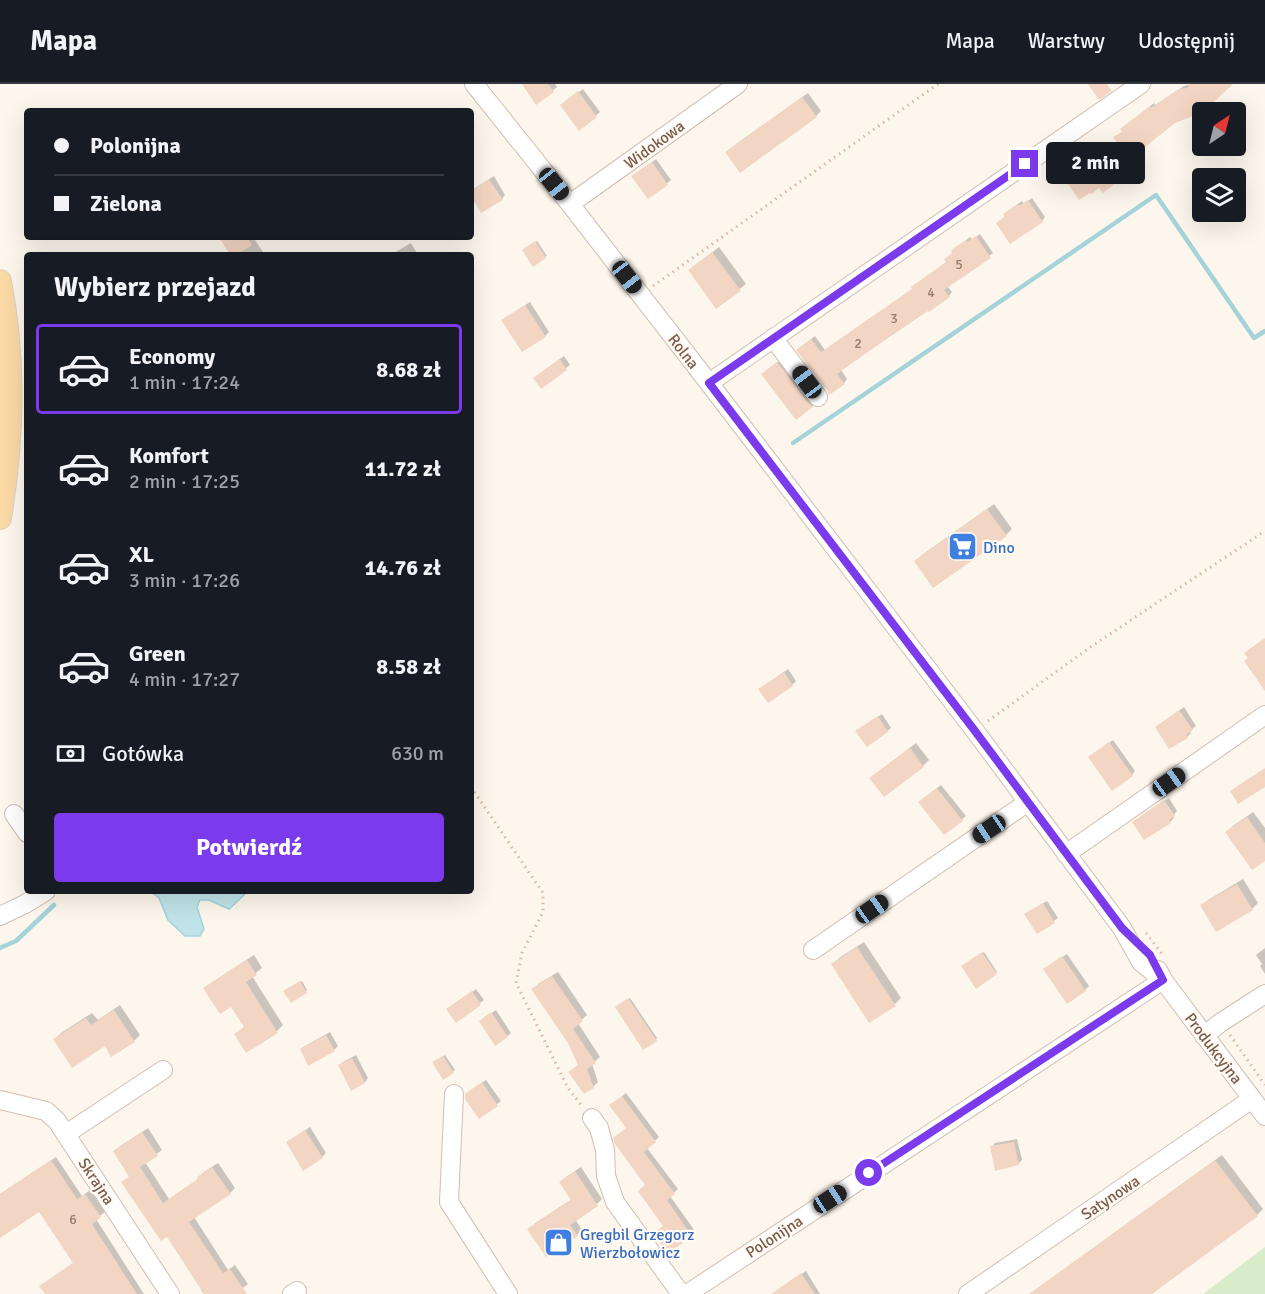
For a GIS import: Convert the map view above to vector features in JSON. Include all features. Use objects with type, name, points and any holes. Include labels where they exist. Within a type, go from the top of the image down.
[{"type":"main road","points":[[0,280],[4,299],[5,363],[10,427],[6,484],[0,518]]},
{"type":"street","name":"Widokowa","points":[[570,204],[738,84]]},
{"type":"street","points":[[709,383],[1141,84]]},
{"type":"street","name":"Rolna","points":[[482,86],[975,731],[1122,928],[1141,962],[1163,980]]},
{"type":"street","points":[[773,338],[818,397]]},
{"type":"street","points":[[1066,854],[1265,715]]},
{"type":"street","points":[[813,950],[1028,802]]},
{"type":"street","points":[[14,814],[24,829]]},
{"type":"street","points":[[0,916],[41,894]]},
{"type":"street","name":"Produkcyjna","points":[[1163,980],[1265,1116]]},
{"type":"street","name":"Polonijna","points":[[687,1294],[1163,980]]},
{"type":"street","points":[[1204,1036],[1265,994]]},
{"type":"street","points":[[66,1134],[163,1070]]},
{"type":"street","points":[[454,1094],[449,1202],[508,1294]]},
{"type":"street","name":"Satynowa","points":[[968,1294],[1252,1099]]},
{"type":"street","name":"Skrajna","points":[[0,1100],[46,1111],[57,1121],[170,1294]]},
{"type":"street","points":[[592,1118],[599,1128],[605,1150],[606,1176],[615,1202],[681,1294]]},
{"type":"path","points":[[641,295],[938,84]]},
{"type":"path","points":[[975,731],[1089,648],[1265,531]]},
{"type":"path","points":[[474,791],[543,893],[543,912],[522,953],[516,983],[568,1088],[592,1118]]},
{"type":"path","points":[[1220,1023],[1265,1085]]},
{"type":"green space","points":[[1265,1247],[1265,1294],[1203,1294]]},
{"type":"water","points":[[154,894],[245,894],[229,909],[209,900],[200,900],[197,907],[204,929],[200,936],[185,936],[168,920],[159,898]]},
{"type":"building","points":[[522,84],[548,84],[554,92],[536,105]]},
{"type":"building","points":[[1088,84],[1107,84],[1112,91],[1099,100]]},
{"type":"building","points":[[1191,84],[1233,84],[1214,102],[1192,102],[1192,116],[1175,123],[1128,159],[1113,137],[1122,132],[1120,129],[1150,106],[1151,108],[1179,89],[1187,88]]},
{"type":"building","points":[[578,91],[597,117],[579,131],[560,105]]},
{"type":"building","points":[[802,97],[817,117],[740,173],[725,152]]},
{"type":"building","points":[[1093,150],[1116,183],[1103,193],[1099,188],[1079,200],[1064,178],[1083,165],[1080,160]]},
{"type":"building","points":[[652,162],[668,185],[648,199],[631,176]]},
{"type":"building","points":[[489,179],[503,200],[481,213],[474,201],[474,188]]},
{"type":"building","points":[[1028,200],[1043,222],[1010,244],[996,223],[1004,217],[1003,214]]},
{"type":"building","points":[[976,236],[991,258],[944,290],[950,297],[837,374],[845,384],[829,395],[796,350],[811,339],[821,352],[912,289],[911,287],[946,262],[944,259],[952,253],[951,250]]},
{"type":"building","points":[[221,240],[249,240],[252,245],[241,252],[228,252]]},
{"type":"building","points":[[535,241],[546,258],[533,267],[522,250]]},
{"type":"building","points":[[712,252],[741,291],[716,309],[688,270]]},
{"type":"building","points":[[525,305],[546,337],[522,352],[501,320]]},
{"type":"building","points":[[560,359],[567,370],[541,389],[533,378]]},
{"type":"building","points":[[777,362],[813,407],[796,420],[761,374]]},
{"type":"building","name":"Dino","points":[[987,509],[1007,536],[933,588],[914,561]]},
{"type":"building","points":[[1265,638],[1265,691],[1244,661],[1248,658],[1244,653]]},
{"type":"building","points":[[784,672],[793,686],[768,703],[758,689]]},
{"type":"building","points":[[1179,710],[1193,730],[1186,735],[1188,738],[1169,749],[1155,727]]},
{"type":"building","points":[[878,716],[888,732],[867,747],[855,731]]},
{"type":"building","points":[[1109,742],[1133,776],[1112,791],[1088,757]]},
{"type":"building","points":[[910,748],[924,767],[884,797],[869,778]]},
{"type":"building","points":[[1265,768],[1265,787],[1238,804],[1230,791]]},
{"type":"building","points":[[937,788],[963,821],[944,835],[918,802]]},
{"type":"building","points":[[1164,800],[1175,816],[1169,820],[1171,823],[1144,840],[1132,822]]},
{"type":"building","points":[[1247,817],[1265,843],[1265,861],[1252,870],[1225,832]]},
{"type":"building","points":[[1237,884],[1253,910],[1216,932],[1200,905]]},
{"type":"building","points":[[1043,903],[1055,923],[1037,934],[1024,914]]},
{"type":"building","points":[[857,947],[896,1006],[869,1023],[831,964]]},
{"type":"building","points":[[982,952],[997,974],[976,989],[961,966]]},
{"type":"building","points":[[1062,956],[1086,991],[1067,1004],[1043,969]]},
{"type":"building","points":[[247,960],[257,975],[246,982],[278,1033],[246,1053],[234,1034],[244,1027],[231,1007],[220,1014],[203,988]]},
{"type":"building","points":[[552,976],[583,1021],[573,1029],[596,1063],[587,1069],[594,1088],[584,1094],[568,1072],[578,1065],[568,1043],[531,989]]},
{"type":"building","points":[[300,981],[307,993],[291,1003],[283,991]]},
{"type":"building","points":[[472,991],[481,1005],[456,1023],[446,1009]]},
{"type":"building","points":[[628,998],[657,1041],[643,1050],[615,1007]]},
{"type":"building","points":[[114,1010],[135,1042],[111,1057],[105,1046],[72,1068],[53,1039],[86,1018],[91,1025]]},
{"type":"building","points":[[491,1012],[508,1037],[495,1046],[479,1021]]},
{"type":"building","points":[[326,1035],[335,1051],[308,1066],[300,1049]]},
{"type":"building","points":[[443,1056],[454,1073],[443,1080],[432,1062]]},
{"type":"building","points":[[352,1058],[365,1083],[351,1091],[338,1065]]},
{"type":"building","points":[[482,1082],[498,1106],[479,1119],[465,1099],[465,1094]]},
{"type":"building","points":[[622,1096],[656,1142],[644,1152],[675,1194],[667,1200],[692,1236],[668,1254],[653,1233],[663,1226],[638,1191],[645,1185],[613,1138],[626,1128],[609,1105]]},
{"type":"building","points":[[305,1130],[323,1158],[303,1171],[286,1142]]},
{"type":"building","points":[[142,1132],[158,1156],[140,1167],[163,1203],[212,1167],[231,1194],[189,1222],[223,1273],[230,1269],[247,1294],[204,1294],[167,1237],[161,1241],[121,1182],[129,1177],[113,1151]]},
{"type":"building","points":[[1014,1142],[1019,1165],[995,1171],[990,1146]]},
{"type":"building","points":[[51,1160],[77,1199],[85,1194],[101,1217],[92,1224],[137,1294],[45,1294],[39,1286],[73,1263],[39,1212],[0,1238],[0,1194]]},
{"type":"building","points":[[1215,1160],[1258,1216],[1152,1294],[1029,1294]]},
{"type":"building","points":[[575,1171],[598,1206],[570,1225],[578,1236],[546,1257],[527,1229],[571,1200],[559,1182]]},
{"type":"building","points":[[801,1273],[815,1294],[771,1294]]},
{"type":"waterway","points":[[793,443],[1156,195],[1254,338],[1265,331]]},
{"type":"waterway","points":[[0,948],[16,941],[54,905]]},
{"type":"place","name":"Dino","points":[[962,547]]},
{"type":"place","name":"Gregbil Grzegorz Wierzbołowicz","points":[[559,1243]]},
{"type":"route","points":[[869,1173],[1163,980],[1150,955],[1122,928],[975,731],[709,383],[1025,164]]}]
